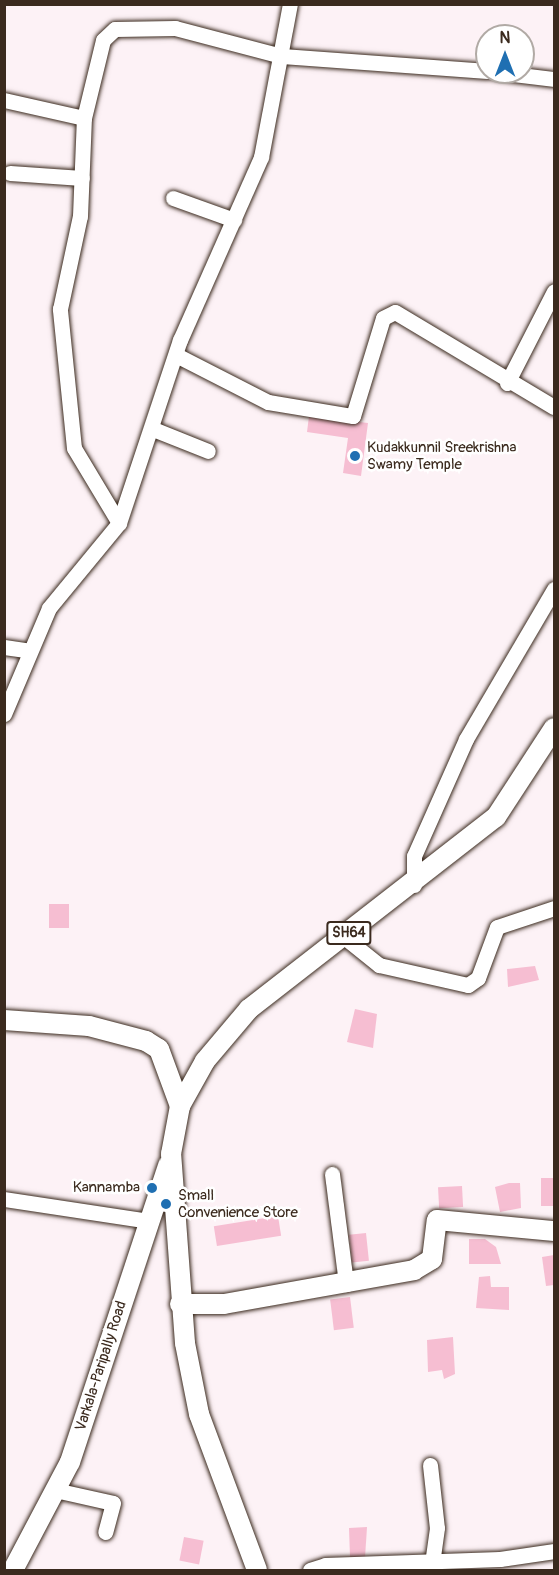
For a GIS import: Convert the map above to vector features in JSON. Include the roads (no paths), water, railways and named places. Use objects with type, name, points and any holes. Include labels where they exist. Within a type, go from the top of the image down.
[{"type":"main road","name":"SH64","points":[[257,1570],[199,1414],[180,1304],[171,1154],[180,1106],[205,1061],[249,1009],[414,885],[496,817],[555,728]]},
{"type":"main road","points":[[4,1020],[89,1026],[146,1041],[159,1049],[180,1106]]},
{"type":"main road","name":"Varkala-Paripally Road","points":[[13,1570],[70,1462],[171,1154]]},
{"type":"main road","points":[[180,1304],[224,1304],[393,1276],[432,1259],[437,1220],[555,1231]]},
{"type":"street","points":[[4,714],[9,686],[49,608],[119,523],[178,356],[271,125],[290,4]]},
{"type":"street","points":[[119,523],[74,448],[60,309],[80,216],[84,118],[103,40],[115,29],[175,28],[282,56],[475,70]]},
{"type":"street","points":[[535,77],[555,79]]},
{"type":"street","points":[[4,100],[84,118]]},
{"type":"street","points":[[10,173],[82,178]]},
{"type":"street","points":[[173,198],[234,220]]},
{"type":"street","points":[[507,383],[555,291]]},
{"type":"street","points":[[178,356],[268,402],[353,416],[383,318],[395,312],[507,383],[555,406]]},
{"type":"street","points":[[153,429],[208,451]]},
{"type":"street","points":[[414,885],[414,856],[466,739],[555,589]]},
{"type":"street","points":[[4,647],[27,650]]},
{"type":"street","points":[[344,938],[378,965],[468,985],[478,978],[497,927],[555,908]]},
{"type":"street","points":[[332,1174],[346,1284]]},
{"type":"street","points":[[4,1199],[149,1221]]},
{"type":"street","points":[[430,1465],[437,1528],[432,1563]]},
{"type":"street","points":[[55,1490],[113,1503],[105,1532]]},
{"type":"street","points":[[310,1570],[326,1565],[432,1563],[501,1565],[555,1551]]},
{"type":"place","name":"Kudakkunnil Sreekrishna Swamy Temple","points":[[355,456]]},
{"type":"place","name":"Kannamba","points":[[152,1188]]},
{"type":"place","name":"Small Convenience Store","points":[[166,1204]]}]
